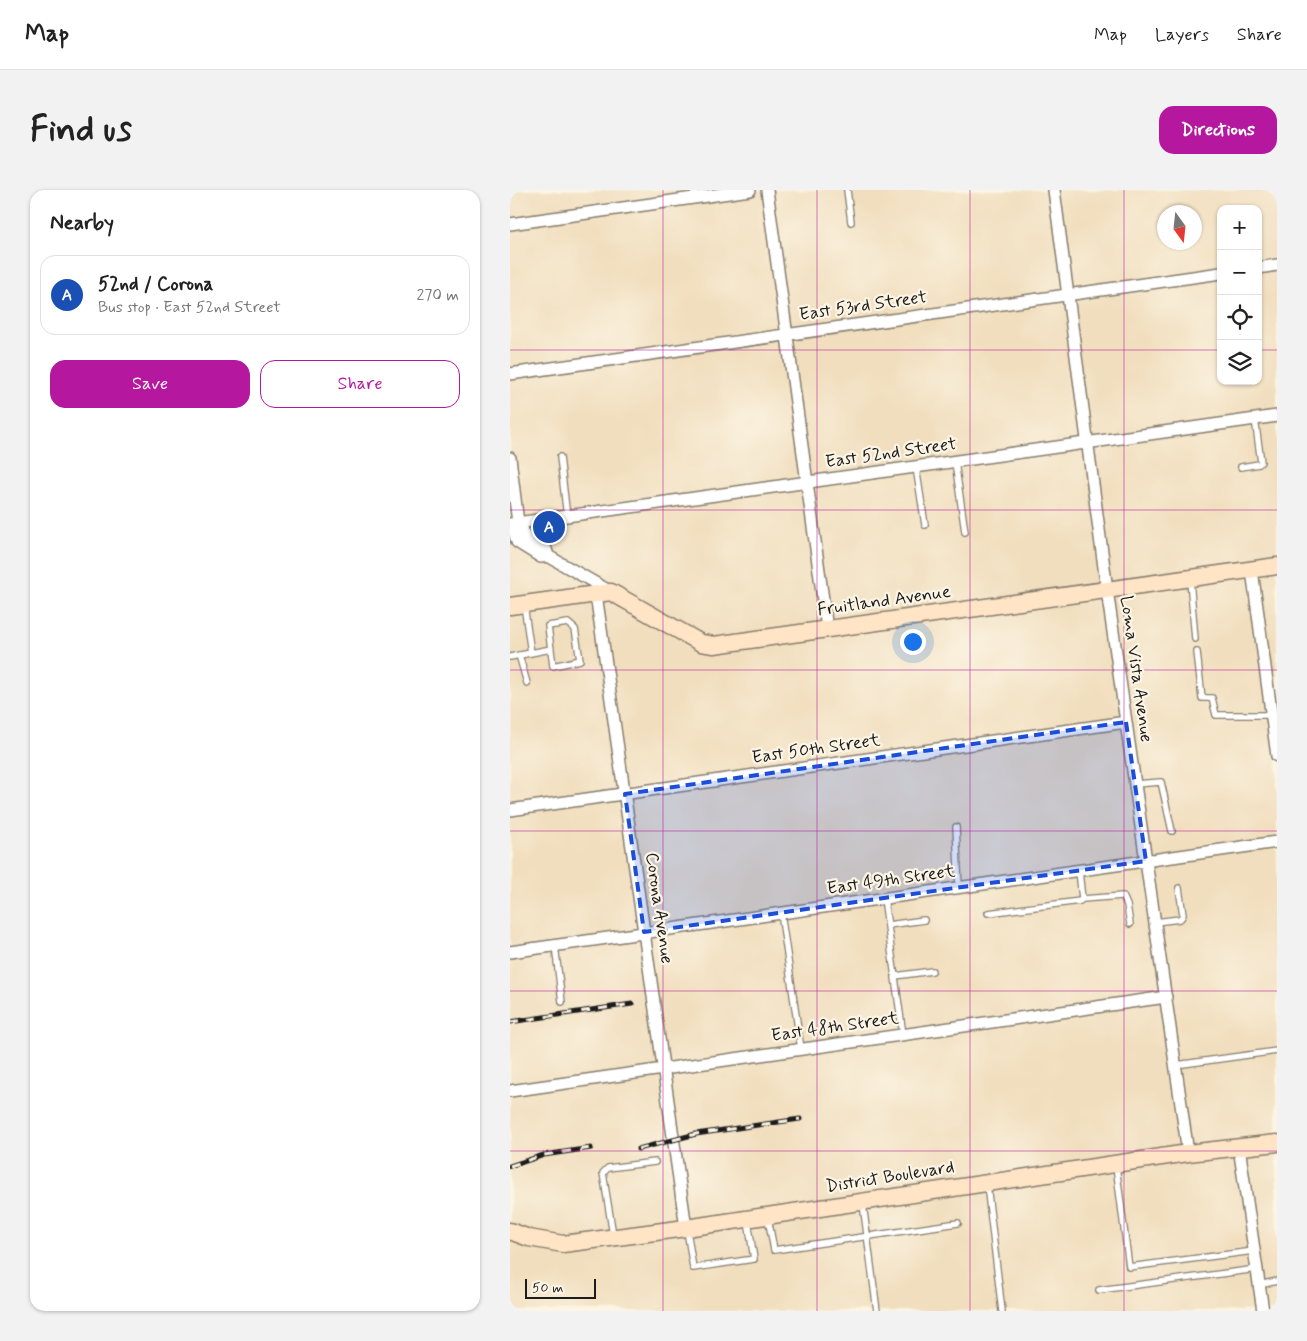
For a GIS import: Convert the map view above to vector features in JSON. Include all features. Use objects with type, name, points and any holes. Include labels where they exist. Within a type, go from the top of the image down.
[{"type":"main road","name":"Fruitland Avenue","points":[[604,593],[707,644],[1277,566]]},
{"type":"main road","points":[[517,605],[604,593]]},
{"type":"main road","name":"District Boulevard","points":[[510,1231],[529,1238],[563,1244],[748,1219],[1188,1153],[1277,1143]]},
{"type":"street","points":[[510,224],[750,190]]},
{"type":"street","points":[[767,190],[827,629]]},
{"type":"street","name":"Loma Vista Avenue","points":[[1054,190],[1107,590],[1188,1153]]},
{"type":"street","points":[[1262,267],[1277,265]]},
{"type":"street","name":"East 53rd Street","points":[[510,374],[1068,293],[1217,274]]},
{"type":"street","name":"East 52nd Street","points":[[515,523],[1277,416]]},
{"type":"street","points":[[510,458],[517,542],[541,556],[548,556],[604,593]]},
{"type":"street","points":[[1252,570],[1277,756]]},
{"type":"street","name":"Corona Avenue","points":[[604,593],[625,794],[686,1228]]},
{"type":"street","name":"East 50th Street","points":[[510,810],[1126,722]]},
{"type":"street","name":"East 49th Street","points":[[510,952],[1277,842]]},
{"type":"street","name":"East 48th Street","points":[[510,1090],[1166,997]]},
{"type":"street","points":[[1239,1147],[1263,1311]]},
{"type":"lane","points":[[847,190],[851,222]]},
{"type":"lane","points":[[1241,467],[1261,462],[1255,419]]},
{"type":"lane","points":[[560,457],[567,517]]},
{"type":"lane","points":[[955,462],[965,532]]},
{"type":"lane","points":[[916,467],[925,525]]},
{"type":"lane","points":[[1190,578],[1195,639]]},
{"type":"lane","points":[[517,605],[531,653]]},
{"type":"lane","points":[[568,624],[575,629],[580,660],[553,666],[551,649],[548,626],[568,624]]},
{"type":"lane","points":[[510,656],[551,649]]},
{"type":"lane","points":[[1197,652],[1202,698],[1212,698],[1216,715],[1272,715]]},
{"type":"lane","points":[[519,655],[527,683]]},
{"type":"lane","points":[[1135,784],[1161,782],[1164,787],[1172,832]]},
{"type":"lane","points":[[956,827],[960,888]]},
{"type":"lane","points":[[1078,871],[1082,899]]},
{"type":"lane","points":[[1155,922],[1180,919],[1183,915],[1179,888]]},
{"type":"lane","points":[[988,913],[1080,902],[1082,899],[1123,896],[1127,905],[1130,924]]},
{"type":"lane","points":[[884,898],[903,1035]]},
{"type":"lane","points":[[781,913],[801,1049]]},
{"type":"lane","points":[[888,925],[924,920]]},
{"type":"lane","points":[[555,945],[562,1002]]},
{"type":"lane","points":[[895,976],[932,971]]},
{"type":"lane","points":[[1176,1065],[1277,1051]]},
{"type":"lane","points":[[613,1237],[603,1173],[608,1168],[655,1162]]},
{"type":"lane","points":[[1115,1164],[1129,1267],[1254,1251]]},
{"type":"lane","points":[[987,1183],[1002,1311]]},
{"type":"lane","points":[[863,1202],[877,1311]]},
{"type":"lane","points":[[767,1216],[774,1250],[958,1223]]},
{"type":"lane","points":[[686,1228],[693,1268],[754,1259],[748,1219]]},
{"type":"lane","points":[[1099,1290],[1257,1269]]},
{"type":"lane","points":[[1259,1285],[1277,1281]]},
{"type":"highlighted area","points":[[1126,722],[1146,861],[644,932],[625,794]]},
{"type":"railway","points":[[510,1022],[632,1004]]},
{"type":"railway","points":[[638,1149],[696,1134],[800,1119]]},
{"type":"railway","points":[[510,1166],[544,1155],[591,1148]]},
{"type":"place","name":"52nd / Corona","points":[[549,527]]}]
